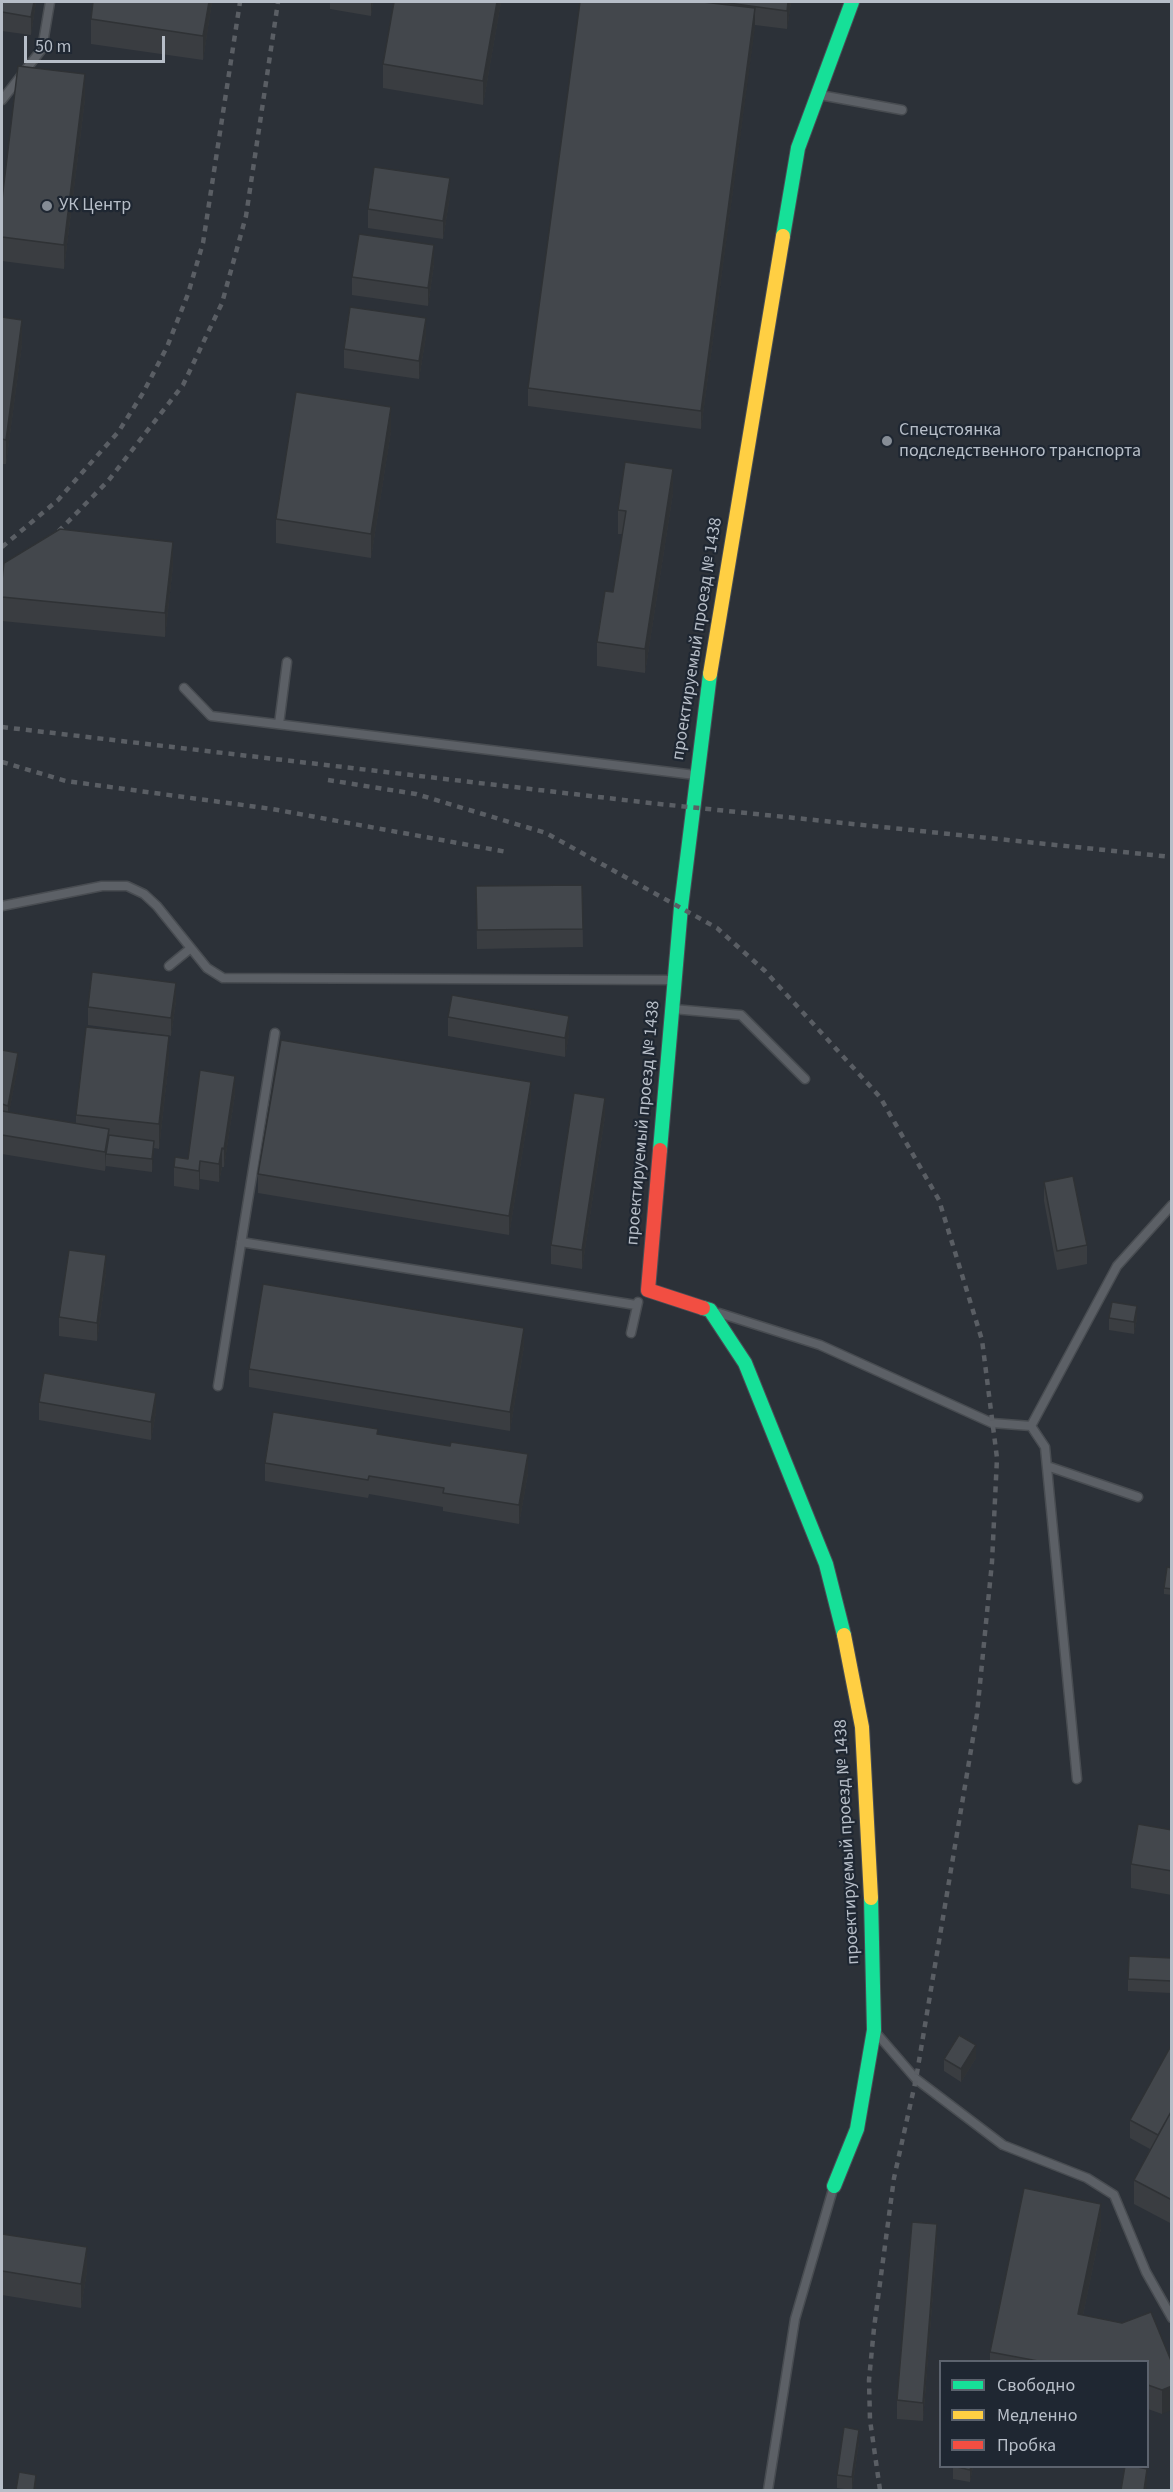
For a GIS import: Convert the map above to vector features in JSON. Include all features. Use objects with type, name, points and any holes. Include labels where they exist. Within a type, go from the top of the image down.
[{"type":"street","name":"проектируемый проезд № 1438","points":[[648,1290],[680,918],[695,775],[793,172],[798,148],[852,2]]},
{"type":"street","points":[[648,1290],[711,1311]]},
{"type":"street","name":"проектируемый проезд № 1438","points":[[711,1311],[745,1363],[826,1564],[849,1654],[862,1727],[870,1851],[874,2030],[857,2129],[834,2186]]},
{"type":"lane","points":[[2,100],[42,49],[50,2]]},
{"type":"lane","points":[[818,95],[902,110]]},
{"type":"lane","points":[[279,724],[288,662]]},
{"type":"lane","points":[[184,688],[211,716],[695,775]]},
{"type":"lane","points":[[2,906],[102,886],[127,886],[144,894],[157,906],[207,968],[223,978],[675,980]]},
{"type":"lane","points":[[666,927],[680,918]]},
{"type":"lane","points":[[169,966],[191,948]]},
{"type":"lane","points":[[672,1009],[741,1015],[805,1079]]},
{"type":"lane","points":[[218,1386],[275,1034]]},
{"type":"lane","points":[[1031,1426],[1117,1266],[1172,1205]]},
{"type":"lane","points":[[242,1242],[636,1305]]},
{"type":"lane","points":[[631,1333],[636,1305],[648,1290]]},
{"type":"lane","points":[[711,1311],[820,1345],[992,1423],[1031,1426]]},
{"type":"lane","points":[[1031,1426],[1045,1447],[1077,1779]]},
{"type":"lane","points":[[1047,1466],[1138,1497]]},
{"type":"lane","points":[[874,2030],[916,2079],[1003,2145],[1087,2178],[1114,2195],[1146,2272],[1172,2318]]},
{"type":"lane","points":[[768,2490],[795,2319],[834,2186]]},
{"type":"building","points":[[2,2],[34,2],[31,17],[2,12]]},
{"type":"building","points":[[93,2],[209,2],[203,36],[91,19]]},
{"type":"building","points":[[394,2],[497,2],[483,81],[383,64]]},
{"type":"building","points":[[580,2],[703,2],[755,8],[701,411],[528,388]]},
{"type":"building","points":[[721,2],[788,2],[787,11]]},
{"type":"building","points":[[18,66],[85,74],[64,245],[2,237],[2,200]]},
{"type":"building","points":[[374,167],[450,178],[443,221],[368,209]]},
{"type":"building","points":[[359,234],[434,245],[428,288],[352,277]]},
{"type":"building","points":[[350,307],[426,318],[419,361],[344,349]]},
{"type":"building","points":[[2,317],[22,320],[6,440],[2,439]]},
{"type":"building","points":[[296,392],[391,407],[371,534],[276,519]]},
{"type":"building","points":[[625,462],[673,469],[645,649],[597,642],[605,591],[613,592],[626,511],[618,510]]},
{"type":"building","points":[[60,529],[173,542],[165,613],[2,597],[4,563]]},
{"type":"building","points":[[582,885],[583,929],[477,930],[476,886]]},
{"type":"building","points":[[92,972],[176,983],[171,1018],[88,1007]]},
{"type":"building","points":[[452,995],[569,1016],[565,1038],[448,1017]]},
{"type":"building","points":[[86,1027],[169,1036],[159,1124],[76,1115]]},
{"type":"building","points":[[281,1040],[531,1082],[509,1216],[258,1174]]},
{"type":"building","points":[[2,1050],[18,1053],[8,1106],[2,1104]]},
{"type":"building","points":[[200,1070],[235,1076],[224,1149],[222,1148],[219,1164],[200,1161],[199,1171],[174,1167],[175,1157],[188,1159]]},
{"type":"building","points":[[574,1093],[605,1098],[582,1250],[551,1245]]},
{"type":"building","points":[[2,1111],[109,1129],[105,1152],[2,1135]]},
{"type":"building","points":[[109,1135],[154,1141],[152,1159],[106,1154]]},
{"type":"building","points":[[1073,1176],[1087,1245],[1057,1251],[1044,1182]]},
{"type":"building","points":[[69,1250],[106,1255],[97,1323],[59,1317]]},
{"type":"building","points":[[263,1284],[524,1328],[510,1412],[249,1369]]},
{"type":"building","points":[[1112,1302],[1137,1306],[1134,1322],[1109,1318]]},
{"type":"building","points":[[44,1373],[156,1393],[151,1422],[39,1402]]},
{"type":"building","points":[[273,1412],[378,1429],[377,1434],[450,1446],[451,1442],[528,1454],[519,1505],[443,1493],[444,1488],[369,1476],[368,1480],[265,1463]]},
{"type":"building","points":[[1167,1567],[1172,1568],[1172,1589],[1164,1588]]},
{"type":"building","points":[[1138,1824],[1172,1830],[1172,1871],[1131,1864]]},
{"type":"building","points":[[1129,1956],[1172,1958],[1172,1981],[1128,1979]]},
{"type":"building","points":[[959,2035],[976,2045],[961,2069],[944,2059]]},
{"type":"building","points":[[1172,2044],[1172,2110],[1158,2135],[1130,2120]]},
{"type":"building","points":[[1172,2110],[1172,2200],[1134,2180]]},
{"type":"building","points":[[1024,2188],[1101,2204],[1078,2314],[1122,2323],[1151,2312],[1172,2363],[1172,2386],[1162,2390],[1149,2385],[1149,2360],[1033,2360],[990,2352]]},
{"type":"building","points":[[912,2222],[937,2224],[923,2403],[897,2400]]},
{"type":"building","points":[[2,2234],[87,2247],[81,2284],[2,2271]]},
{"type":"building","points":[[844,2427],[859,2430],[852,2477],[837,2475]]},
{"type":"building","points":[[1125,2468],[1147,2469],[1144,2490],[1121,2490]]},
{"type":"building","points":[[19,2472],[36,2475],[34,2490],[16,2490]]},
{"type":"railway","points":[[2,547],[58,500],[119,431],[143,393],[167,347],[188,294],[203,243],[240,2]]},
{"type":"railway","points":[[50,540],[108,481],[183,385],[222,303],[246,216],[278,2]]},
{"type":"railway","points":[[2,727],[650,803],[1172,857]]},
{"type":"railway","points":[[2,762],[66,781],[272,809],[507,852]]},
{"type":"railway","points":[[328,780],[416,794],[546,833],[717,928],[765,971],[880,1097],[939,1200],[982,1340],[997,1458],[992,1562],[977,1714],[916,2079],[894,2178],[874,2328],[869,2380],[870,2420],[880,2490]]},
{"type":"traffic: fast","points":[[783,236],[798,148],[852,2]]},
{"type":"traffic: fast","points":[[660,1150],[681,907],[710,674]]},
{"type":"traffic: fast","points":[[703,1308],[710,1310],[745,1363],[826,1564],[844,1635]]},
{"type":"traffic: fast","points":[[834,2186],[857,2129],[874,2030],[871,1898]]},
{"type":"traffic: slow","points":[[710,674],[783,236]]},
{"type":"traffic: slow","points":[[844,1635],[862,1727],[871,1898]]},
{"type":"traffic: jam","points":[[660,1150],[648,1290],[703,1308]]},
{"type":"place","name":"УК Центр","points":[[47,206]]},
{"type":"place","name":"Спецстоянка подследственного транспорта","points":[[887,441]]}]
